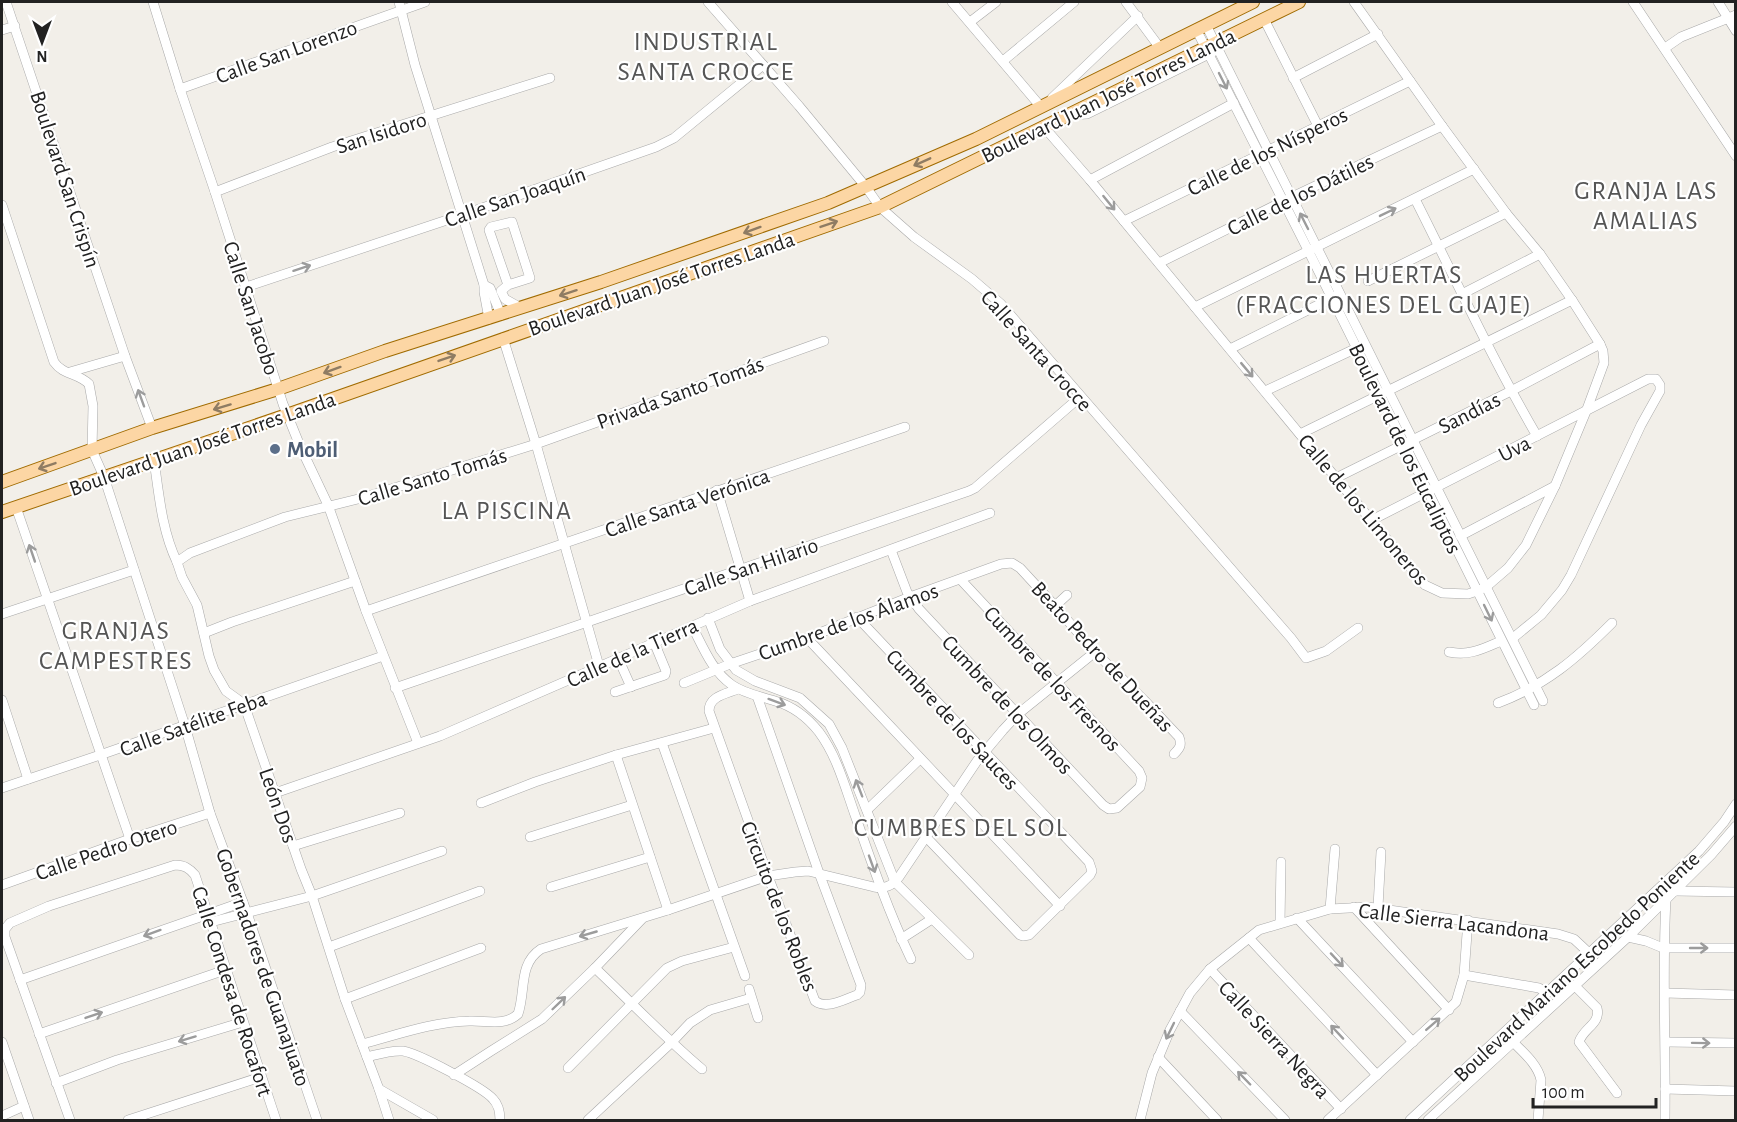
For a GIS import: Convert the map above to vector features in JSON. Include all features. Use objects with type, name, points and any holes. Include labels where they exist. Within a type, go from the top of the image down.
[{"type":"main road","name":"Boulevard Juan José Torres Landa","points":[[2,482],[152,428],[278,390],[385,351],[495,317],[828,203],[976,139],[1253,2]]},
{"type":"main road","name":"Boulevard Juan José Torres Landa","points":[[2,512],[287,415],[880,207],[1212,48],[1299,2]]},
{"type":"street","name":"Boulevard San Crispín","points":[[6,2],[125,356],[152,428]]},
{"type":"street","name":"Calle San Jacobo","points":[[153,2],[278,390],[328,506],[395,688],[418,743]]},
{"type":"street","name":"Calle San Lorenzo","points":[[180,89],[400,6],[425,2]]},
{"type":"street","name":"Calle Santa Crocce","points":[[708,2],[799,106],[880,207],[1001,304],[1306,658],[1326,651],[1358,628]]},
{"type":"street","points":[[952,2],[1043,105],[1138,16]]},
{"type":"street","points":[[970,22],[996,2]]},
{"type":"street","points":[[1003,61],[1074,2]]},
{"type":"street","points":[[1126,2],[1160,48]]},
{"type":"street","points":[[1354,2],[1474,170],[1540,254],[1600,344],[1604,356],[1603,369],[1587,409],[1555,486],[1526,545],[1508,568],[1481,589]]},
{"type":"street","points":[[1633,2],[1732,144],[1736,156]]},
{"type":"street","points":[[1718,2],[1732,16],[1736,31]]},
{"type":"street","points":[[400,6],[415,65],[484,285],[490,288],[495,317]]},
{"type":"street","points":[[1665,48],[1681,37],[1732,16]]},
{"type":"street","points":[[1264,19],[1318,126]]},
{"type":"street","points":[[2,30],[15,26]]},
{"type":"street","name":"Boulevard de los Eucaliptos","points":[[1201,27],[1481,589],[1513,638],[1531,689]]},
{"type":"street","points":[[1293,78],[1378,34]]},
{"type":"street","name":"Boulevard de los Eucaliptos","points":[[1212,48],[1234,104],[1264,152]]},
{"type":"street","name":"Calle San Joaquín","points":[[246,286],[665,143],[763,66]]},
{"type":"street","name":"San Isidoro","points":[[215,192],[332,147],[550,78]]},
{"type":"street","name":"Calle de los Nísperos","points":[[1124,221],[1410,81]]},
{"type":"street","points":[[1090,180],[1234,104]]},
{"type":"street","name":"Calle de los Dátiles","points":[[1159,263],[1287,199],[1442,126]]},
{"type":"street","name":"Calle de los Limoneros","points":[[1044,127],[1425,585],[1443,593],[1468,594],[1481,589]]},
{"type":"street","points":[[1195,307],[1474,170]]},
{"type":"street","points":[[1415,199],[1510,391],[1537,436]]},
{"type":"street","points":[[2,205],[54,362],[60,370],[79,376],[89,384],[93,406],[92,450],[104,477]]},
{"type":"street","points":[[1368,281],[1506,213]]},
{"type":"street","points":[[508,285],[489,230],[491,227],[512,222],[530,278],[508,285],[501,291],[505,299],[521,308]]},
{"type":"street","points":[[1462,294],[1540,254]]},
{"type":"street","points":[[1230,349],[1336,296]]},
{"type":"street","points":[[1300,434],[1572,300]]},
{"type":"street","points":[[503,338],[536,444],[599,666]]},
{"type":"street","name":"Privada Santo Tomás","points":[[536,444],[824,341]]},
{"type":"street","name":"Sandías","points":[[1336,478],[1600,344]]},
{"type":"street","points":[[1265,391],[1361,346]]},
{"type":"street","points":[[68,373],[125,356]]},
{"type":"street","name":"Uva","points":[[1372,520],[1587,409],[1651,378],[1656,379],[1660,385],[1660,391],[1634,440],[1571,575],[1554,601],[1513,638]]},
{"type":"street","name":"Calle San Hilario","points":[[395,688],[975,488],[1080,397]]},
{"type":"street","name":"Calle Santa Verónica","points":[[366,611],[905,427]]},
{"type":"street","name":"Calle Santo Tomás","points":[[177,562],[190,553],[285,517],[362,498],[536,444]]},
{"type":"street","name":"León Dos","points":[[154,460],[159,499],[169,544],[182,577],[197,605],[208,656],[218,680],[226,691],[244,704],[389,1120]]},
{"type":"street","name":"Gobernadores de Guanajuato","points":[[104,477],[185,726],[210,813],[247,912],[317,1120]]},
{"type":"street","points":[[1460,536],[1555,486]]},
{"type":"street","name":"Boulevard de los Eucaliptos","points":[[1432,489],[1460,536],[1502,641],[1539,703]]},
{"type":"street","points":[[717,490],[750,601]]},
{"type":"street","points":[[16,507],[130,839]]},
{"type":"street","name":"Calle de la Tierra","points":[[276,793],[440,736],[708,618],[990,513]]},
{"type":"street","name":"Cumbre de los Olmos","points":[[891,550],[910,597],[919,609],[1109,809]]},
{"type":"street","name":"Cumbre de los Álamos","points":[[684,683],[910,597],[1001,564],[1012,563]]},
{"type":"street","name":"Beato Pedro de Dueñas","points":[[1012,563],[1017,565],[1095,652],[1179,737],[1180,748],[1174,754]]},
{"type":"street","points":[[2,614],[134,570]]},
{"type":"street","name":"Cumbre de los Fresnos","points":[[961,580],[1139,771],[1142,778],[1140,787],[1117,808],[1109,809]]},
{"type":"street","points":[[204,633],[355,581]]},
{"type":"street","points":[[1055,606],[1067,595]]},
{"type":"street","name":"Cumbre de los Sauces","points":[[857,617],[1089,862],[1092,871],[1090,876],[1060,906]]},
{"type":"street","points":[[708,618],[720,650],[736,670],[755,681],[800,698],[829,724],[839,740],[895,882],[969,955]]},
{"type":"street","points":[[1498,703],[1531,689],[1571,662],[1612,623]]},
{"type":"street","points":[[692,626],[715,670],[738,689],[789,707],[810,721],[826,741],[837,765],[881,888],[911,959]]},
{"type":"street","points":[[807,638],[1060,906],[1029,935],[1020,935],[927,838]]},
{"type":"street","points":[[1449,652],[1462,654],[1477,652],[1502,641]]},
{"type":"street","points":[[615,692],[665,675],[666,671],[654,642]]},
{"type":"street","points":[[362,1044],[446,1023],[477,1020],[504,1023],[518,1014],[525,972],[533,954],[551,945],[668,910],[768,876],[795,872],[819,873],[881,888],[889,886],[895,882],[984,752],[1003,730],[1018,714],[1095,652]]},
{"type":"street","name":"Calle Satélite Feba","points":[[2,788],[383,656]]},
{"type":"street","points":[[618,658],[631,687]]},
{"type":"street","name":"Circuito de los Robles","points":[[738,689],[712,701],[709,711],[815,1001],[824,1005],[857,995],[861,985],[757,696]]},
{"type":"street","points":[[2,700],[28,779]]},
{"type":"street","points":[[481,803],[616,755],[714,728]]},
{"type":"street","points":[[662,743],[745,976]]},
{"type":"street","points":[[616,755],[668,910]]},
{"type":"street","points":[[867,810],[920,759]]},
{"type":"street","name":"Boulevard Mariano Escobedo Poniente","points":[[1410,1120],[1699,850],[1724,822],[1736,804]]},
{"type":"street","points":[[531,837],[632,805]]},
{"type":"street","name":"Calle Pedro Otero","points":[[2,885],[210,813]]},
{"type":"street","points":[[293,846],[400,813]]},
{"type":"street","name":"Boulevard Mariano Escobedo Poniente","points":[[1428,1120],[1628,937],[1676,891],[1736,826]]},
{"type":"street","points":[[1723,842],[1736,843]]},
{"type":"street","points":[[1330,909],[1335,849]]},
{"type":"street","points":[[209,918],[247,912],[312,896],[442,851]]},
{"type":"street","points":[[1378,907],[1381,852]]},
{"type":"street","points":[[551,887],[650,857]]},
{"type":"street","points":[[1280,923],[1281,862]]},
{"type":"street","name":"Calle Condesa de Rocafort","points":[[70,1120],[4,929],[10,923],[50,906],[168,866],[182,865],[189,868],[195,875],[276,1120]]},
{"type":"street","points":[[329,947],[480,891]]},
{"type":"street","points":[[1676,891],[1736,892]]},
{"type":"street","points":[[1665,1120],[1666,1042],[1663,948],[1666,899]]},
{"type":"street","points":[[20,980],[209,918],[243,902]]},
{"type":"street","points":[[1354,907],[1449,1010]]},
{"type":"street","name":"Calle Sierra Lacandona","points":[[1143,1119],[1146,1092],[1158,1058],[1190,993],[1210,969],[1259,930],[1330,909],[1378,907],[1567,936],[1581,944],[1589,953]]},
{"type":"street","points":[[454,1075],[542,1019],[644,917]]},
{"type":"street","points":[[1297,918],[1413,1042]]},
{"type":"street","points":[[902,939],[932,919]]},
{"type":"street","points":[[1328,1120],[1449,1010],[1458,999],[1464,975],[1467,920]]},
{"type":"street","points":[[609,928],[620,942]]},
{"type":"street","points":[[1628,937],[1663,948],[1736,948]]},
{"type":"street","points":[[1249,938],[1377,1075]]},
{"type":"street","points":[[568,1068],[634,1004],[659,975],[675,964],[734,947]]},
{"type":"street","points":[[345,999],[481,948]]},
{"type":"street","points":[[595,968],[671,1043],[702,1069]]},
{"type":"street","name":"Calle Sierra Negra","points":[[1210,969],[1341,1109]]},
{"type":"street","points":[[39,1034],[225,970]]},
{"type":"street","points":[[1464,975],[1539,988],[1547,993]]},
{"type":"street","points":[[1574,985],[1597,1008],[1598,1013],[1596,1021],[1582,1035],[1579,1042],[1617,1093]]},
{"type":"street","points":[[1665,993],[1736,995]]},
{"type":"street","points":[[588,1120],[690,1023],[703,1014],[750,994],[758,1018]]},
{"type":"street","points":[[1180,1011],[1285,1120]]},
{"type":"street","points":[[56,1083],[117,1060],[243,1022]]},
{"type":"street","points":[[504,1023],[513,1038]]},
{"type":"street","points":[[2,1042],[4,1057],[29,1120]]},
{"type":"street","points":[[1513,1042],[1540,1074],[1538,1120]]},
{"type":"street","points":[[1666,1042],[1736,1043]]},
{"type":"street","points":[[367,1057],[393,1051],[409,1052],[487,1093],[493,1098],[500,1113],[500,1120]]},
{"type":"street","points":[[1158,1058],[1217,1120]]},
{"type":"street","points":[[129,1120],[261,1077]]},
{"type":"street","points":[[1452,1082],[1461,1090]]},
{"type":"street","points":[[379,1089],[433,1120]]},
{"type":"street","points":[[1665,1089],[1736,1091]]},
{"type":"street","points":[[2,1116],[24,1106]]},
{"type":"place","name":"Mobil","points":[[275,449]]},
{"type":"district","name":"INDUSTRIAL SANTA CROCCE","points":[[706,56]]},
{"type":"district","name":"GRANJA LAS AMALIAS","points":[[1646,205]]},
{"type":"district","name":"LAS HUERTAS (FRACCIONES DEL GUAJE)","points":[[1384,289]]},
{"type":"district","name":"LA PISCINA","points":[[507,510]]},
{"type":"district","name":"GRANJAS CAMPESTRES","points":[[116,645]]},
{"type":"district","name":"CUMBRES DEL SOL","points":[[961,827]]}]
